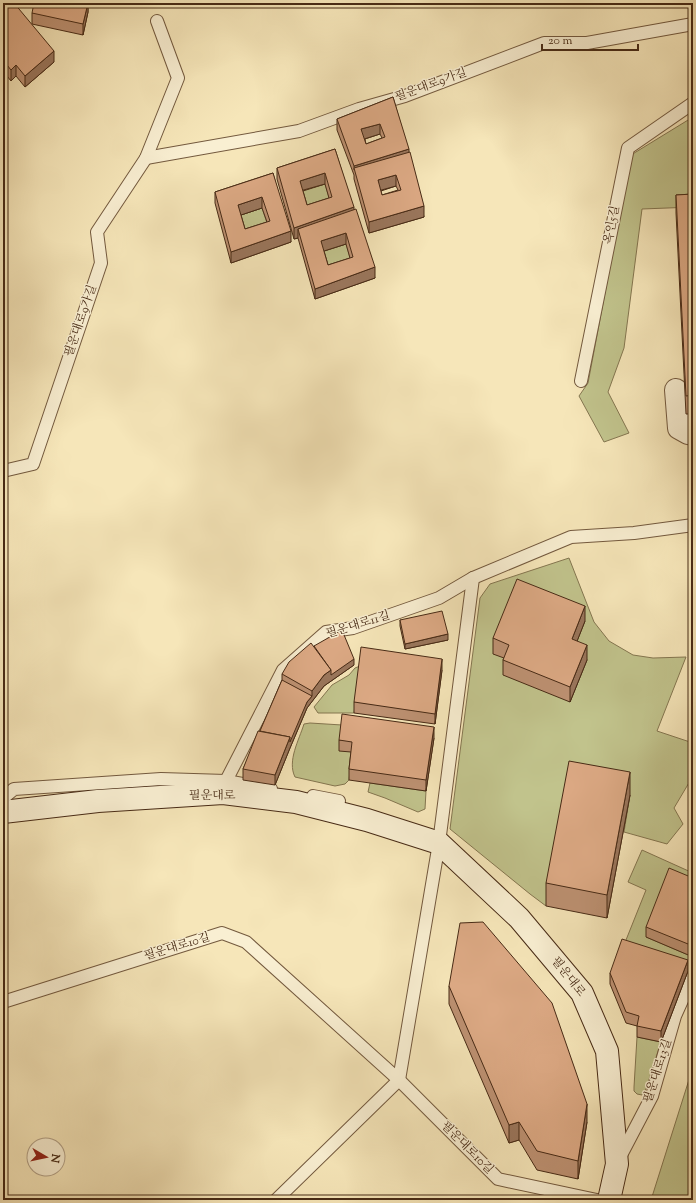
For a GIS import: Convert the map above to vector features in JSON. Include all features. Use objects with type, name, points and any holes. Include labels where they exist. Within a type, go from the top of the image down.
[{"type":"street","points":[[676,390],[679,428],[693,434]]},
{"type":"street","name":"필운대로","points":[[3,812],[98,802],[223,793],[296,802],[367,820],[439,843],[519,918],[582,993],[607,1051],[617,1164],[610,1200]]},
{"type":"lane","name":"필운대로9가길","points":[[3,471],[33,464],[101,263],[97,232],[146,158],[178,78],[157,21]]},
{"type":"lane","name":"필운대로9가길","points":[[146,158],[299,131],[359,109],[405,96],[544,43],[587,43],[693,24]]},
{"type":"lane","name":"옥인5길","points":[[580,381],[628,148],[693,103]]},
{"type":"lane","name":"필운대로11길","points":[[226,781],[283,670],[326,632],[353,628],[439,598],[473,578],[571,537],[634,533],[693,525]]},
{"type":"lane","points":[[276,1200],[399,1080],[439,843],[473,578]]},
{"type":"lane","points":[[3,798],[14,790],[161,778],[226,781],[339,801]]},
{"type":"lane","name":"필운대로10길","points":[[3,1002],[222,933],[246,942],[399,1080],[498,1179],[597,1200]]},
{"type":"lane","name":"필운대로13길","points":[[617,1164],[652,1096],[675,1016],[693,976]]},
{"type":"green space","points":[[693,117],[693,207],[642,209],[624,348],[608,392],[629,433],[604,442],[579,396],[588,383],[631,155]]},
{"type":"green space","points":[[325,184],[332,208],[307,216],[300,191]]},
{"type":"green space","points":[[262,208],[270,232],[245,240],[238,216]]},
{"type":"green space","points":[[346,244],[353,268],[328,276],[321,252]]},
{"type":"green space","points":[[569,558],[594,622],[609,641],[633,655],[653,658],[686,657],[657,731],[693,743],[693,776],[674,808],[683,824],[667,844],[624,832],[630,795],[569,784],[546,906],[450,829],[480,598],[490,584]]},
{"type":"green space","points":[[360,666],[354,713],[318,713],[314,707],[332,685],[349,675],[355,668]]},
{"type":"green space","points":[[304,724],[342,725],[352,752],[349,780],[345,784],[335,786],[295,777],[292,764],[293,757]]},
{"type":"green space","points":[[370,783],[426,791],[425,809],[418,812],[368,792]]},
{"type":"green space","points":[[642,850],[693,873],[693,889],[646,937],[693,957],[688,971],[622,950],[646,890],[628,882]]},
{"type":"green space","points":[[637,1037],[661,1042],[646,1089],[642,1095],[637,1094],[634,1091]]},
{"type":"green space","points":[[693,1067],[693,1199],[651,1200]]},
{"type":"building","points":[[3,3],[14,3],[54,51],[25,76],[16,65],[11,70],[3,60]]},
{"type":"building","points":[[34,3],[88,3],[83,24],[32,13]]},
{"type":"building","points":[[393,97],[409,149],[354,166],[337,119]],"holes":[[[380,124],[385,137],[366,144],[361,129]]]},
{"type":"building","points":[[335,149],[354,207],[294,228],[277,168]],"holes":[[[325,173],[332,197],[307,205],[300,181]]]},
{"type":"building","points":[[410,152],[424,206],[369,222],[354,168]],"holes":[[[396,175],[401,190],[382,195],[378,180]]]},
{"type":"building","points":[[273,173],[291,231],[231,252],[215,192]],"holes":[[[262,197],[270,221],[245,229],[238,205]]]},
{"type":"building","points":[[693,194],[693,395],[686,396],[676,195]]},
{"type":"building","points":[[356,209],[375,267],[315,289],[298,229]],"holes":[[[346,233],[353,257],[328,265],[321,241]]]},
{"type":"building","points":[[517,579],[585,606],[572,639],[587,645],[570,687],[503,660],[509,645],[493,638]]},
{"type":"building","points":[[442,611],[448,634],[405,644],[400,620]]},
{"type":"building","points":[[342,630],[354,659],[331,675],[331,670],[314,646]]},
{"type":"building","points":[[311,643],[331,670],[324,675],[312,691],[282,674],[289,662]]},
{"type":"building","points":[[361,647],[442,659],[435,714],[354,702]]},
{"type":"building","points":[[282,680],[312,696],[307,702],[290,742],[290,737],[260,731]]},
{"type":"building","points":[[342,714],[434,727],[426,780],[349,769],[352,742],[339,740]]},
{"type":"building","points":[[258,731],[290,737],[275,775],[243,769]]},
{"type":"building","points":[[569,761],[630,772],[607,895],[546,883]]},
{"type":"building","points":[[669,868],[693,878],[693,946],[646,927]]},
{"type":"building","points":[[483,922],[552,1003],[587,1104],[578,1161],[537,1151],[519,1122],[509,1125],[449,986],[460,923]]},
{"type":"building","points":[[622,939],[688,960],[661,1031],[637,1026],[639,1016],[626,1012],[610,973]]}]
